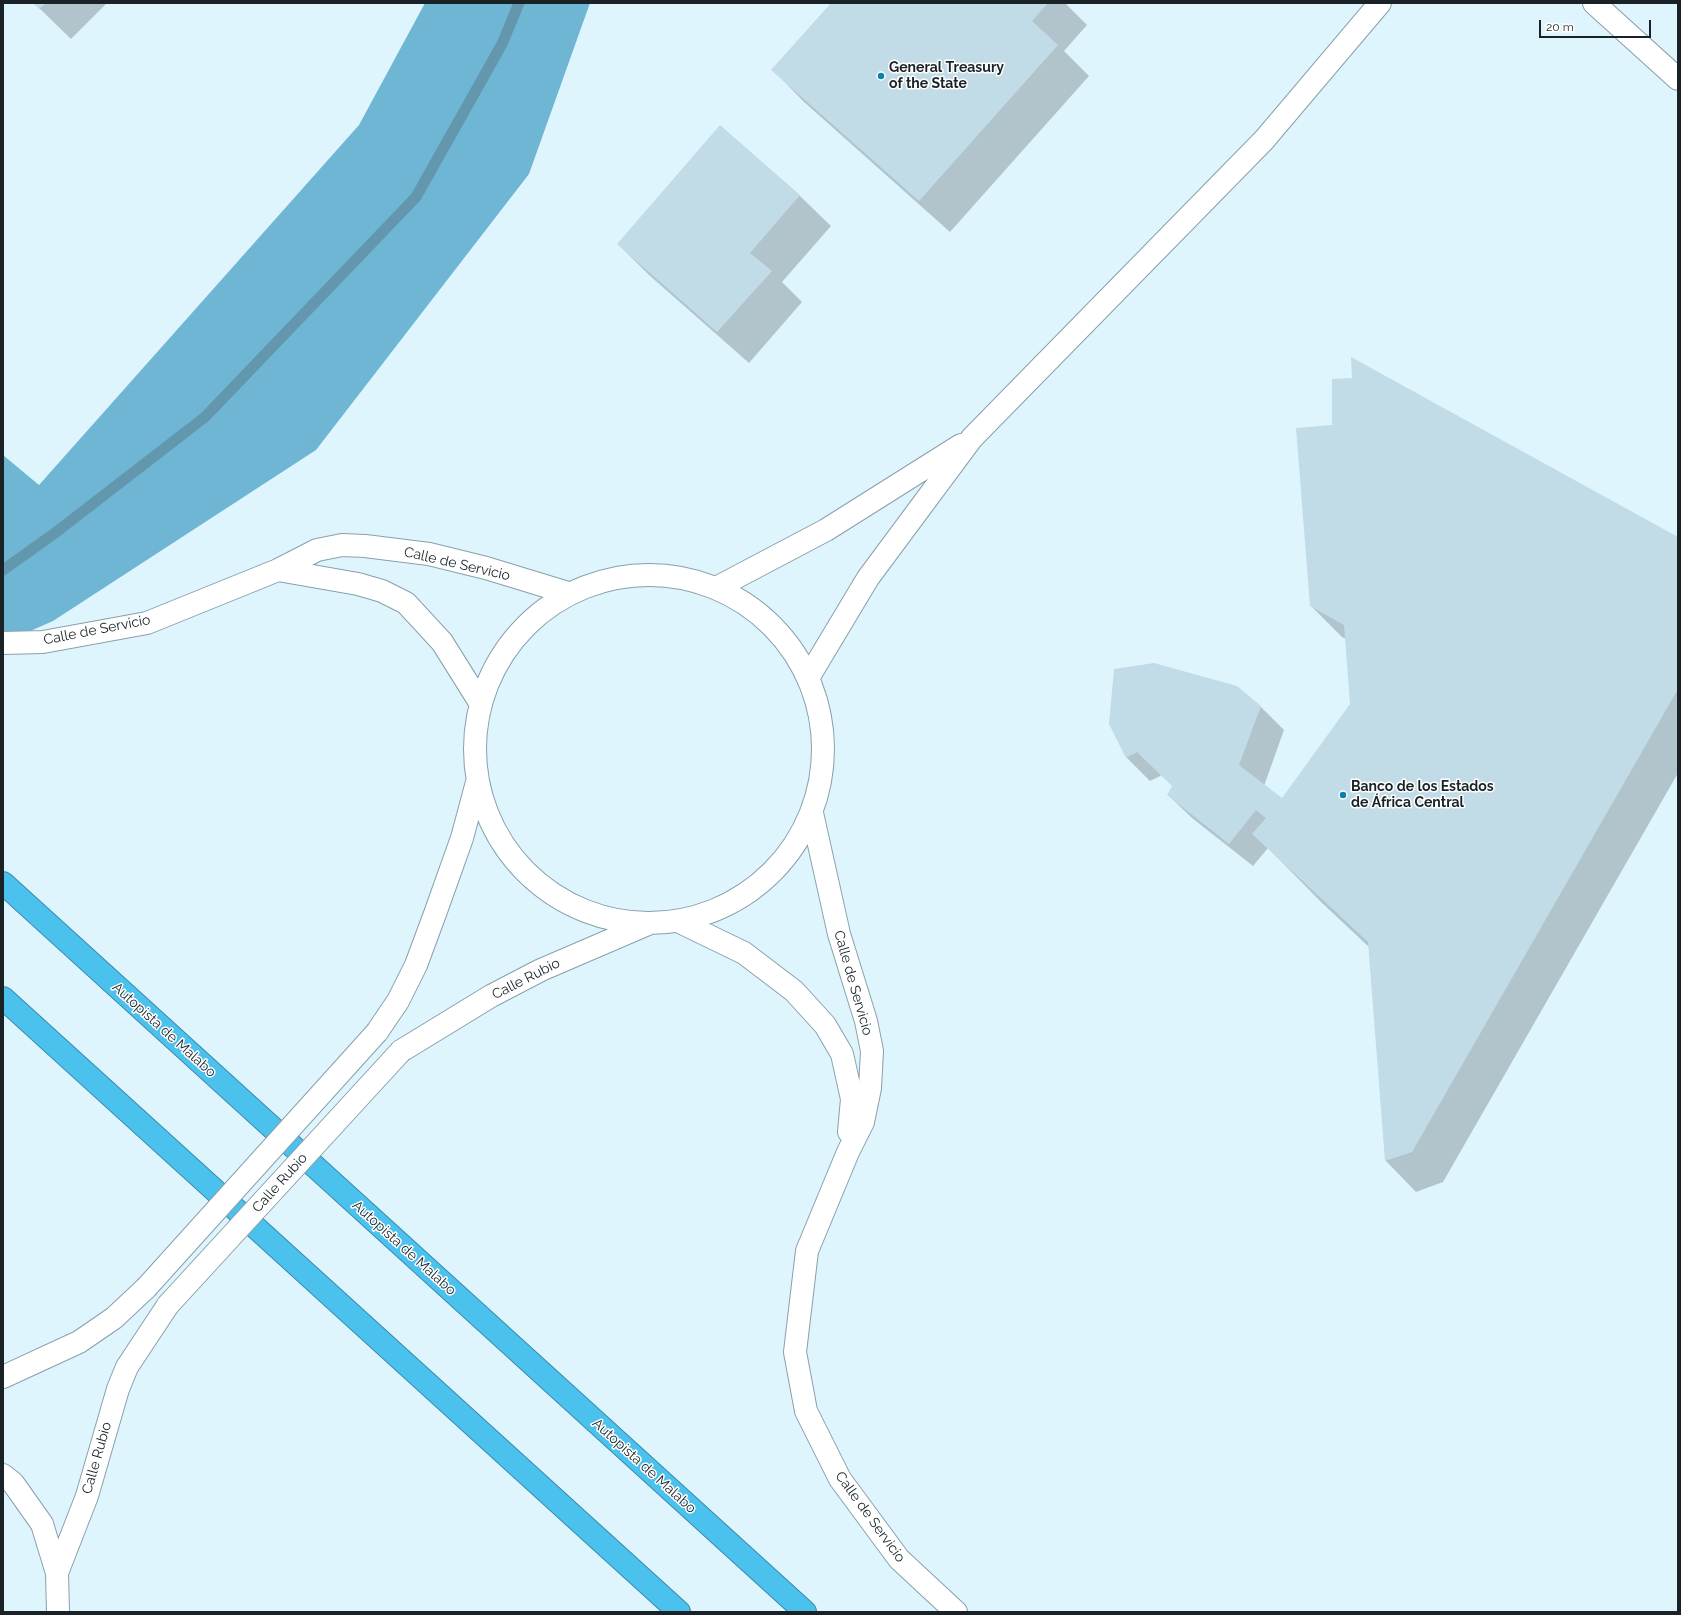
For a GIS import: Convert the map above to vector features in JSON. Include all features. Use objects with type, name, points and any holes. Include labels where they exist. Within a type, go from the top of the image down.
[{"type":"highway","name":"Autopista de Malabo","points":[[3,883],[805,1612]]},
{"type":"highway","points":[[3,998],[679,1612]]},
{"type":"street","points":[[808,678],[868,578],[972,438],[1264,140],[1380,3]]},
{"type":"street","points":[[1594,3],[1678,79]]},
{"type":"street","points":[[716,588],[826,530],[972,438]]},
{"type":"street","name":"Calle de Servicio","points":[[3,643],[42,642],[147,623],[278,570],[317,550],[342,545],[365,546],[429,554],[486,568],[568,593]]},
{"type":"street","points":[[278,570],[358,584],[382,591],[406,604],[442,642],[479,701]]},
{"type":"street","points":[[666,575],[716,588],[754,610],[786,640],[808,678],[821,722],[823,761],[823,768],[812,813],[781,864],[736,901],[680,922],[648,924],[589,913],[537,883],[498,838],[477,782],[473,741],[479,701],[498,657],[507,646],[529,620],[568,593],[616,577],[666,575]]},
{"type":"street","points":[[3,1377],[79,1342],[114,1318],[146,1288],[377,1032],[398,1001],[416,965],[462,838],[477,782]]},
{"type":"street","name":"Calle de Servicio","points":[[812,813],[839,934],[866,1021],[872,1051],[870,1088],[863,1122],[848,1152],[807,1251],[795,1352],[806,1412],[840,1479],[899,1560],[956,1612]]},
{"type":"street","name":"Calle de Servicio","points":[[680,922],[744,953],[794,991],[825,1025],[842,1054],[852,1099],[848,1152]]},
{"type":"street","name":"Calle Rubio","points":[[57,1573],[87,1496],[118,1389],[127,1368],[168,1305],[401,1051],[490,996],[541,970],[648,924]]},
{"type":"street","points":[[3,1475],[13,1483],[42,1524],[57,1573],[58,1612]]},
{"type":"shaded area","points":[[425,3],[590,3],[529,174],[316,450],[53,621],[3,643],[3,455],[39,485],[359,125]]},
{"type":"building","points":[[33,3],[46,3],[39,9]]},
{"type":"building","points":[[831,3],[1048,3],[1032,21],[1058,45],[919,201],[771,70]]},
{"type":"building","points":[[720,125],[800,195],[750,253],[772,271],[717,332],[617,244]]},
{"type":"building","points":[[1351,357],[1678,537],[1678,689],[1412,1152],[1385,1161],[1368,942],[1252,834],[1266,818],[1256,810],[1229,844],[1167,795],[1172,786],[1137,752],[1126,758],[1109,724],[1114,669],[1154,663],[1237,686],[1261,706],[1239,765],[1282,798],[1350,704],[1344,625],[1310,606],[1296,428],[1332,425],[1332,379],[1352,378]]},
{"type":"waterway","points":[[3,570],[55,533],[205,417],[416,197],[502,44],[519,3]]},
{"type":"place","name":"General Treasury of the State","points":[[881,76]]},
{"type":"place","name":"Banco de los Estados de África Central","points":[[1343,795]]}]
